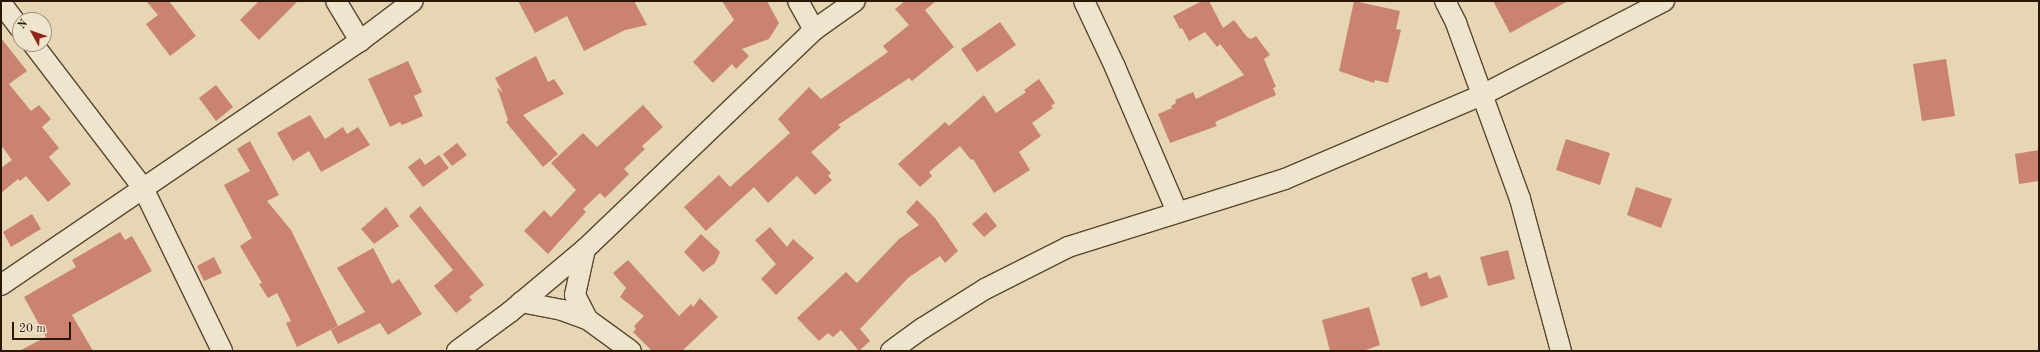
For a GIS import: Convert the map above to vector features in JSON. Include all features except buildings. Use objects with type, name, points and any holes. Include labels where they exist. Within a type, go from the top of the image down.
[{"type":"street","points":[[336,1],[360,40]]},
{"type":"street","points":[[1,285],[360,40],[413,1]]},
{"type":"street","points":[[798,1],[814,30]]},
{"type":"street","points":[[458,351],[521,302],[585,249],[814,30],[855,1]]},
{"type":"street","points":[[1084,1],[1115,67],[1176,212]]},
{"type":"street","points":[[1445,1],[1456,23],[1520,199],[1561,351]]},
{"type":"street","points":[[891,351],[923,328],[1016,272],[1068,247],[1176,212],[1286,179],[1482,95],[1664,1]]},
{"type":"street","points":[[1,3],[12,17]]},
{"type":"street","points":[[39,52],[143,188],[222,351]]},
{"type":"street","points":[[585,249],[575,295],[587,319]]},
{"type":"street","points":[[521,302],[562,310],[587,319],[630,351]]}]
